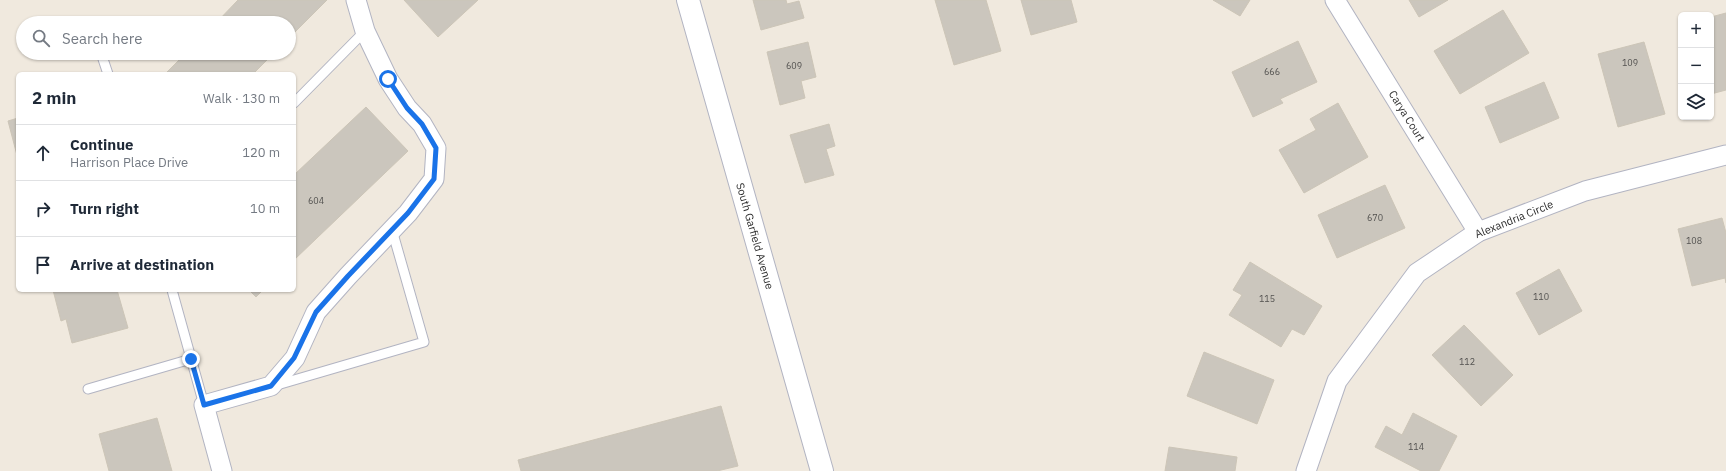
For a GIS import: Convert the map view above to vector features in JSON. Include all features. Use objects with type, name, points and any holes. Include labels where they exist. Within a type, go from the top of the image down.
[{"type":"street","points":[[222,471],[204,405],[271,386],[294,358],[316,312],[408,213],[434,179],[436,148],[422,124],[407,108],[388,79],[365,32],[356,0]]},
{"type":"street","name":"South Garfield Avenue","points":[[688,0],[822,471]]},
{"type":"street","name":"Carya Court","points":[[1335,0],[1478,232]]},
{"type":"street","name":"Alexandria Circle","points":[[1306,471],[1337,382],[1417,272],[1478,232],[1585,191],[1726,155]]},
{"type":"lane","points":[[296,102],[365,32]]},
{"type":"lane","points":[[103,60],[107,72]]},
{"type":"lane","points":[[271,386],[424,342],[392,230]]},
{"type":"lane","points":[[173,292],[204,405]]},
{"type":"lane","points":[[88,389],[191,359]]},
{"type":"building","points":[[238,0],[327,0],[296,31],[296,16],[223,16]]},
{"type":"building","points":[[404,0],[478,0],[438,37]]},
{"type":"building","points":[[753,0],[786,0],[787,4],[799,1],[804,18],[761,30]]},
{"type":"building","points":[[935,0],[986,0],[1001,51],[954,65]]},
{"type":"building","points":[[1021,0],[1071,0],[1077,22],[1031,35]]},
{"type":"building","points":[[1213,0],[1250,0],[1240,16]]},
{"type":"building","points":[[1409,0],[1448,0],[1419,17]]},
{"type":"building","points":[[1503,10],[1529,53],[1460,94],[1434,51]]},
{"type":"building","points":[[1726,13],[1726,90],[1714,93],[1714,48],[1714,16]]},
{"type":"building","points":[[1298,41],[1317,82],[1280,99],[1283,103],[1253,117],[1232,72]]},
{"type":"building","points":[[808,42],[816,77],[801,81],[805,98],[780,105],[767,52]]},
{"type":"building","points":[[1644,42],[1665,114],[1618,127],[1598,54]]},
{"type":"building","points":[[179,60],[267,60],[255,72],[167,72]]},
{"type":"building","points":[[1544,82],[1559,118],[1500,143],[1485,107]]},
{"type":"building","points":[[1338,103],[1368,157],[1304,193],[1279,150],[1316,130],[1310,119]]},
{"type":"building","points":[[366,107],[408,151],[296,258],[296,173]]},
{"type":"building","points":[[16,119],[16,151],[8,121]]},
{"type":"building","points":[[829,124],[835,146],[826,149],[834,175],[805,183],[790,135]]},
{"type":"building","points":[[1385,185],[1405,228],[1337,258],[1318,215]]},
{"type":"building","points":[[1722,218],[1726,233],[1726,283],[1725,278],[1692,286],[1678,229]]},
{"type":"building","points":[[1250,262],[1322,306],[1304,335],[1292,329],[1281,347],[1229,315],[1242,295],[1233,290]]},
{"type":"building","points":[[1559,269],[1582,311],[1539,335],[1516,293]]},
{"type":"building","points":[[54,292],[118,292],[128,328],[72,343],[66,319],[61,321]]},
{"type":"building","points":[[251,292],[261,292],[256,297]]},
{"type":"building","points":[[1464,325],[1513,375],[1481,406],[1432,355]]},
{"type":"building","points":[[1204,352],[1274,380],[1257,424],[1187,396]]},
{"type":"building","points":[[721,406],[738,466],[717,471],[521,471],[518,460]]},
{"type":"building","points":[[1413,413],[1457,436],[1439,471],[1421,471],[1375,447],[1386,426],[1402,435]]},
{"type":"building","points":[[157,418],[172,471],[109,471],[99,434]]},
{"type":"building","points":[[1169,447],[1237,457],[1235,471],[1165,471]]},
{"type":"route","points":[[191,359],[204,405],[271,386],[294,358],[316,312],[408,213],[434,179],[436,148],[422,124],[407,108],[388,79]]}]
